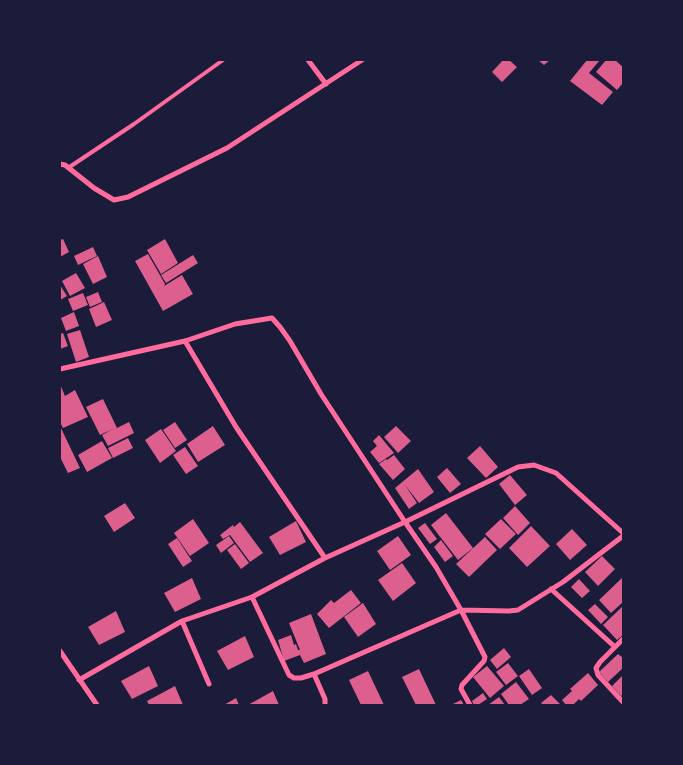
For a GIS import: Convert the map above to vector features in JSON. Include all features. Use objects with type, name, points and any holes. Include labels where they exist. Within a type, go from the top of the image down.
[{"type":"street","points":[[308,60],[326,84]]},
{"type":"street","points":[[60,164],[65,165],[94,188],[114,200],[128,197],[227,148],[362,60]]},
{"type":"street","points":[[60,369],[186,341],[235,324],[272,318],[290,341],[321,394],[436,567],[460,610],[484,657],[484,661],[461,688],[470,705]]},
{"type":"street","points":[[186,341],[236,427],[325,558]]},
{"type":"street","points":[[79,680],[182,622],[252,597],[325,558],[405,522],[518,467],[534,465],[556,473],[623,534],[563,582],[518,610],[460,610],[301,678],[294,678],[289,675],[252,597]]},
{"type":"street","points":[[616,541],[623,545]]},
{"type":"street","points":[[552,589],[615,647]]},
{"type":"street","points":[[182,622],[209,684]]},
{"type":"street","points":[[623,639],[596,668],[598,675],[623,702]]},
{"type":"street","points":[[60,650],[97,705]]},
{"type":"street","points":[[314,674],[325,699],[325,705]]},
{"type":"lane","points":[[68,168],[134,124],[223,60]]},
{"type":"building","points":[[503,60],[509,60],[517,67],[502,82],[492,72]]},
{"type":"building","points":[[538,60],[550,60],[544,65]]},
{"type":"building","points":[[587,60],[600,60],[589,73],[613,92],[602,105],[570,81]]},
{"type":"building","points":[[606,60],[615,60],[623,67],[623,83],[617,90],[596,72]]},
{"type":"building","points":[[63,239],[69,252],[60,257],[60,240]]},
{"type":"building","points":[[165,239],[178,263],[161,274],[147,250]]},
{"type":"building","points":[[93,247],[97,256],[78,265],[74,256]]},
{"type":"building","points":[[148,254],[165,284],[164,286],[182,275],[193,294],[163,311],[135,261]]},
{"type":"building","points":[[193,255],[198,263],[166,283],[161,275]]},
{"type":"building","points":[[98,256],[107,277],[93,284],[83,264]]},
{"type":"building","points":[[76,273],[85,288],[70,296],[62,281]]},
{"type":"building","points":[[60,285],[67,296],[60,300]]},
{"type":"building","points":[[98,292],[102,302],[90,307],[86,297]]},
{"type":"building","points":[[83,293],[88,305],[73,311],[68,299]]},
{"type":"building","points":[[104,302],[112,320],[96,327],[89,309]]},
{"type":"building","points":[[74,312],[79,326],[66,331],[61,318]]},
{"type":"building","points":[[80,330],[89,357],[76,362],[67,334]]},
{"type":"building","points":[[63,333],[68,346],[60,349],[60,334]]},
{"type":"building","points":[[60,384],[65,396],[75,390],[88,417],[63,428],[60,422]]},
{"type":"building","points":[[103,399],[117,428],[129,422],[134,433],[108,446],[102,435],[113,429],[100,435],[86,407]]},
{"type":"building","points":[[175,422],[187,440],[175,448],[163,430]]},
{"type":"building","points":[[60,426],[80,468],[68,473],[60,457]]},
{"type":"building","points":[[213,426],[225,445],[198,462],[187,444]]},
{"type":"building","points":[[396,426],[411,441],[398,453],[384,437]]},
{"type":"building","points":[[161,429],[176,451],[160,463],[145,440]]},
{"type":"building","points":[[379,435],[394,453],[379,463],[370,452],[377,446],[373,441]]},
{"type":"building","points":[[128,438],[133,448],[113,458],[108,448]]},
{"type":"building","points":[[102,441],[112,458],[87,472],[78,455]]},
{"type":"building","points":[[480,446],[498,467],[486,478],[467,458]]},
{"type":"building","points":[[185,447],[198,466],[186,474],[173,455]]},
{"type":"building","points":[[394,455],[405,469],[393,480],[379,464]]},
{"type":"building","points":[[447,468],[461,484],[450,493],[437,477]]},
{"type":"building","points":[[418,469],[434,492],[419,503],[405,485],[417,503],[409,509],[395,488]]},
{"type":"building","points":[[510,475],[527,495],[515,505],[499,484]]},
{"type":"building","points":[[125,503],[135,518],[114,532],[104,516]]},
{"type":"building","points":[[515,506],[530,523],[518,535],[503,518]]},
{"type":"building","points":[[446,513],[473,548],[458,560],[431,525]]},
{"type":"building","points":[[193,519],[209,543],[190,556],[174,533]]},
{"type":"building","points":[[501,519],[516,534],[500,549],[485,534]]},
{"type":"building","points":[[296,521],[306,542],[280,555],[269,537]]},
{"type":"building","points":[[240,522],[263,553],[250,562],[230,535],[223,539],[220,535]]},
{"type":"building","points":[[425,523],[437,539],[430,544],[418,528]]},
{"type":"building","points":[[531,526],[550,546],[527,567],[509,548]]},
{"type":"building","points":[[572,529],[587,545],[570,560],[556,544]]},
{"type":"building","points":[[229,536],[234,543],[221,553],[216,545]]},
{"type":"building","points":[[398,536],[411,555],[390,570],[377,551]]},
{"type":"building","points":[[485,537],[497,550],[469,577],[456,564]]},
{"type":"building","points":[[177,538],[192,561],[183,567],[168,544]]},
{"type":"building","points":[[441,540],[453,556],[445,562],[434,547]]},
{"type":"building","points":[[235,544],[249,563],[241,569],[227,550]]},
{"type":"building","points":[[602,556],[615,569],[598,586],[585,572]]},
{"type":"building","points":[[402,563],[416,583],[393,601],[378,580]]},
{"type":"building","points":[[192,578],[201,599],[175,612],[164,593]]},
{"type":"building","points":[[622,578],[623,602],[611,613],[599,600]]},
{"type":"building","points":[[579,579],[590,591],[582,598],[571,587]]},
{"type":"building","points":[[351,590],[361,603],[329,628],[317,614],[331,600],[334,603]]},
{"type":"building","points":[[363,603],[376,624],[358,637],[344,617]]},
{"type":"building","points":[[595,604],[608,617],[601,624],[588,610]]},
{"type":"building","points":[[623,606],[623,635],[617,640],[603,625]]},
{"type":"building","points":[[116,611],[125,632],[99,645],[88,627]]},
{"type":"building","points":[[311,614],[326,654],[304,663],[300,655],[284,661],[278,640],[291,635],[294,645],[296,644],[298,650],[300,650],[289,623]]},
{"type":"building","points":[[245,636],[254,657],[228,670],[217,651]]},
{"type":"building","points":[[504,648],[511,657],[497,669],[490,660]]},
{"type":"building","points":[[618,654],[623,658],[623,668],[608,682],[599,672]]},
{"type":"building","points":[[508,663],[518,676],[506,685],[496,672]]},
{"type":"building","points":[[149,666],[158,686],[132,699],[121,681]]},
{"type":"building","points":[[487,666],[504,686],[490,698],[473,677]]},
{"type":"building","points":[[419,669],[436,705],[416,705],[402,677]]},
{"type":"building","points":[[529,669],[542,688],[532,695],[519,676]]},
{"type":"building","points":[[368,671],[384,705],[361,705],[349,680]]},
{"type":"building","points":[[588,673],[598,685],[581,701],[579,699],[573,705],[566,705],[562,700],[572,691],[570,689]]},
{"type":"building","points":[[623,675],[623,694],[621,696],[612,686]]},
{"type":"building","points":[[516,682],[529,699],[520,705],[509,705],[501,694]]},
{"type":"building","points":[[175,686],[183,705],[149,705],[147,701]]},
{"type":"building","points":[[273,691],[279,705],[248,705]]},
{"type":"building","points":[[483,693],[487,699],[478,705],[474,705],[472,701]]},
{"type":"building","points":[[551,695],[561,705],[543,705],[541,703]]},
{"type":"building","points":[[499,697],[505,705],[488,705]]},
{"type":"building","points":[[236,698],[239,705],[224,705]]},
{"type":"building","points":[[461,700],[464,705],[451,705]]}]
